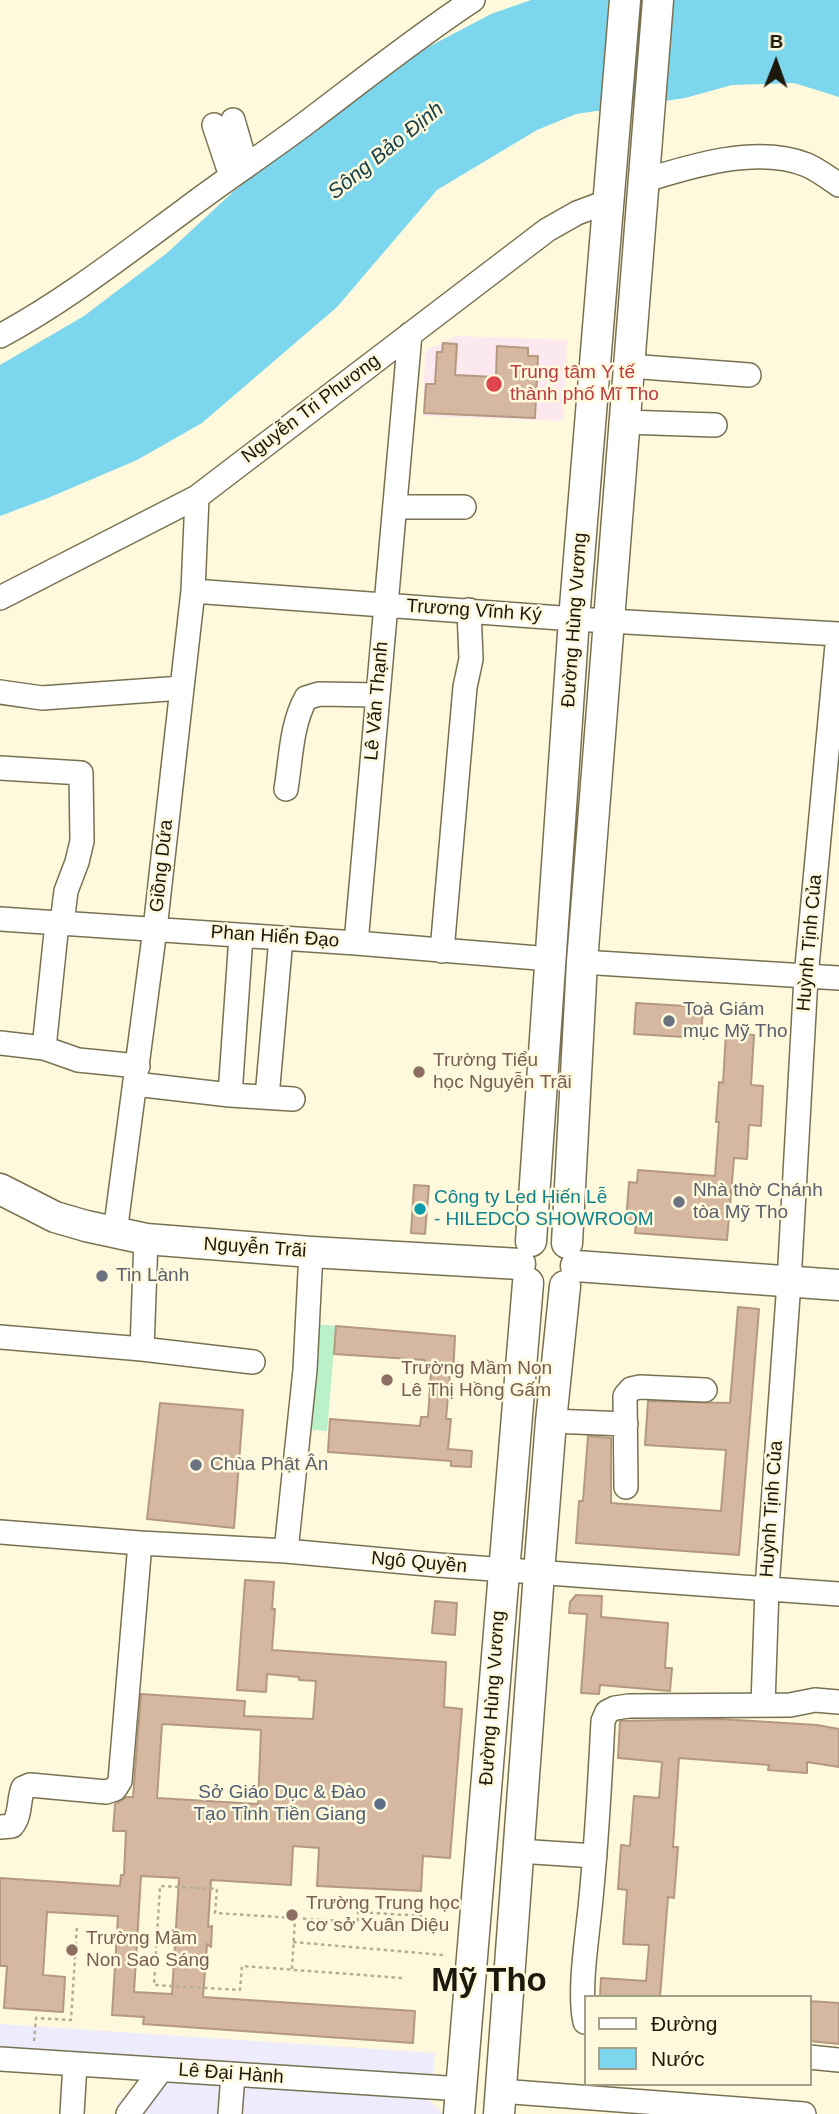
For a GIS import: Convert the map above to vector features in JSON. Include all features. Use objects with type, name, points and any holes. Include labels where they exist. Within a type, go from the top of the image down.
[{"type":"main road","name":"Đường Hùng Vương","points":[[461,2102],[625,0]]},
{"type":"main road","name":"Đường Hùng Vương","points":[[499,2103],[551,1421],[570,1265],[582,962],[658,0]]},
{"type":"main road","name":"Nguyễn Trãi","points":[[0,1189],[55,1217],[146,1239],[312,1252],[526,1263]]},
{"type":"main road","name":"Nguyễn Trãi","points":[[541,1236],[549,1236],[558,1237],[570,1265],[556,1291],[546,1292],[535,1290],[526,1263],[541,1236]]},
{"type":"main road","name":"Nguyễn Trãi","points":[[570,1265],[839,1285]]},
{"type":"main road","points":[[461,2102],[499,2103]]},
{"type":"street","points":[[0,336],[31,319],[113,263],[307,122],[419,36],[440,10],[473,0]]},
{"type":"street","points":[[223,122],[238,170]]},
{"type":"street","points":[[644,168],[753,157],[780,158],[806,165],[839,185]]},
{"type":"street","name":"Nguyễn Tri Phương","points":[[0,598],[197,497],[547,230],[577,213],[609,201]]},
{"type":"street","name":"Lê Văn Thạnh","points":[[356,943],[410,334]]},
{"type":"street","points":[[629,366],[749,375]]},
{"type":"street","points":[[624,422],[715,425]]},
{"type":"street","name":"Giồng Dứa","points":[[115,1233],[155,929],[193,591],[197,497]]},
{"type":"street","points":[[395,507],[464,507]]},
{"type":"street","name":"Trương Vĩnh Ký","points":[[193,591],[575,619],[838,634]]},
{"type":"street","points":[[442,951],[465,687],[471,659],[470,610]]},
{"type":"street","name":"Huỳnh Tịnh Của","points":[[763,1705],[767,1588],[789,1282],[806,977],[838,634]]},
{"type":"street","points":[[0,692],[42,698],[182,688]]},
{"type":"street","points":[[286,789],[294,730],[306,698],[319,694],[378,695]]},
{"type":"street","points":[[0,768],[81,773],[82,841],[65,891],[59,923],[44,1048]]},
{"type":"street","name":"Phan Hiển Đạo","points":[[0,919],[550,958]]},
{"type":"street","points":[[230,1095],[241,936]]},
{"type":"street","points":[[267,1097],[281,938]]},
{"type":"street","points":[[582,962],[839,978]]},
{"type":"street","points":[[0,1043],[44,1048],[72,1059],[230,1095],[293,1099]]},
{"type":"street","points":[[142,1349],[146,1239]]},
{"type":"street","points":[[286,1551],[305,1370],[312,1252]]},
{"type":"street","points":[[0,1337],[253,1362]]},
{"type":"street","points":[[626,1486],[625,1396],[631,1389],[640,1387],[705,1390]]},
{"type":"street","points":[[551,1421],[626,1424]]},
{"type":"street","name":"Ngô Quyền","points":[[0,1532],[286,1551],[539,1573],[839,1594]]},
{"type":"street","points":[[0,1827],[12,1826],[17,1820],[20,1795],[23,1788],[30,1785],[106,1792],[115,1789],[120,1781],[141,1543]]},
{"type":"street","points":[[584,2018],[584,1970],[595,1856],[603,1721],[607,1712],[615,1707],[629,1706],[790,1705],[816,1700],[839,1702]]},
{"type":"street","points":[[518,1851],[595,1856]]},
{"type":"street","points":[[811,2057],[839,2060]]},
{"type":"street","name":"Lê Đại Hành","points":[[0,2059],[233,2075],[461,2102]]},
{"type":"street","points":[[72,2114],[75,2064]]},
{"type":"street","points":[[128,2114],[161,2070]]},
{"type":"street","points":[[230,2114],[233,2075]]},
{"type":"street","points":[[499,2103],[789,2113]]},
{"type":"path","points":[[402,1978],[242,1966],[240,1990],[154,1985],[160,1886],[217,1889],[215,1913],[358,1922],[358,1912],[423,1916]]},
{"type":"path","points":[[292,1969],[295,1918]]},
{"type":"path","points":[[33,2062],[36,2018],[71,2020],[77,1925]]},
{"type":"path","points":[[293,1942],[443,1955]]},
{"type":"shaded area","name":"Trung tâm Y tế thành phố Mĩ Tho","points":[[456,336],[567,340],[563,421],[423,416],[425,351]]},
{"type":"shaded area","points":[[0,2024],[435,2053],[433,2078],[0,2048]]},
{"type":"shaded area","points":[[142,2078],[427,2098],[443,2114],[117,2114],[118,2102]]},
{"type":"green space","points":[[304,1323],[336,1326],[327,1431],[295,1428]]},
{"type":"water","name":"Sông Bảo Định","points":[[531,0],[839,0],[839,97],[794,83],[732,85],[685,98],[576,114],[537,130],[437,190],[337,307],[202,423],[137,460],[0,516],[0,365],[84,316],[167,253],[234,191],[394,65],[491,14]]},
{"type":"building","points":[[443,343],[457,344],[455,375],[496,377],[497,346],[528,348],[528,356],[538,356],[535,418],[424,413],[426,384],[435,384],[437,352],[442,352]]},
{"type":"building","name":"Toà Giám mục Mỹ Tho","points":[[636,1003],[703,1007],[701,1038],[634,1034]]},
{"type":"building","points":[[726,1033],[754,1035],[751,1085],[763,1086],[761,1126],[749,1125],[747,1159],[734,1158],[727,1240],[635,1233],[636,1223],[626,1222],[629,1182],[637,1183],[638,1170],[715,1176],[719,1082],[723,1083]]},
{"type":"building","name":"Công ty Led Hiến Lễ - HILEDCO SHOWROOM","points":[[414,1185],[429,1186],[425,1234],[411,1233]]},
{"type":"building","points":[[738,1307],[759,1309],[739,1555],[576,1543],[579,1501],[583,1501],[588,1436],[611,1438],[611,1503],[721,1511],[726,1450],[645,1445],[648,1401],[730,1403]]},
{"type":"building","points":[[336,1326],[455,1336],[453,1375],[450,1374],[446,1419],[451,1419],[448,1449],[472,1451],[471,1467],[451,1466],[451,1461],[328,1452],[330,1419],[420,1426],[421,1417],[428,1417],[431,1373],[424,1372],[425,1360],[334,1354]]},
{"type":"building","name":"Chùa Phật Ân","points":[[160,1403],[243,1410],[234,1528],[147,1519]]},
{"type":"building","points":[[245,1580],[274,1582],[272,1650],[446,1662],[444,1707],[462,1709],[450,1858],[423,1856],[421,1891],[317,1886],[319,1848],[293,1846],[291,1885],[211,1880],[208,1927],[212,1926],[211,1947],[207,1944],[203,1997],[415,2011],[413,2043],[143,2024],[144,2017],[112,2015],[118,1916],[47,1912],[43,1975],[65,1977],[63,2012],[4,2008],[7,1966],[0,1966],[0,1878],[120,1886],[121,1875],[124,1875],[126,1831],[113,1831],[115,1804],[127,1797],[133,1797],[141,1694],[245,1701],[244,1716],[313,1719],[316,1681],[267,1674],[266,1692],[237,1690]],"holes":[[[162,1724],[261,1730],[258,1804],[157,1798]],[[141,1876],[179,1878],[172,1994],[134,1992]]]},
{"type":"building","points":[[576,1595],[602,1596],[601,1617],[668,1623],[665,1668],[672,1668],[670,1691],[600,1685],[599,1694],[581,1693],[587,1614],[569,1613],[570,1602]]},
{"type":"building","points":[[435,1601],[457,1603],[455,1635],[432,1633]]},
{"type":"building","points":[[720,1719],[817,1725],[839,1729],[839,1767],[807,1762],[807,1773],[768,1770],[769,1765],[679,1758],[673,1847],[678,1847],[674,1898],[668,1897],[660,1995],[600,1995],[601,1978],[646,1981],[649,1945],[623,1944],[627,1890],[618,1889],[621,1845],[630,1846],[634,1796],[659,1798],[662,1762],[618,1758],[620,1721]]},
{"type":"building","points":[[811,2001],[839,2003],[839,2044],[811,2041]]},
{"type":"place","name":"Trung tâm Y tế thành phố Mĩ Tho","points":[[494,384]]},
{"type":"place","name":"Toà Giám mục Mỹ Tho","points":[[669,1021]]},
{"type":"place","name":"Trường Tiểu học Nguyễn Trãi","points":[[419,1072]]},
{"type":"place","name":"Nhà thờ Chánh tòa Mỹ Tho","points":[[679,1202]]},
{"type":"place","name":"Công ty Led Hiến Lễ - HILEDCO SHOWROOM","points":[[420,1209]]},
{"type":"place","name":"Tin Lành","points":[[102,1276]]},
{"type":"place","name":"Trường Mầm Non Lê Thị Hồng Gấm","points":[[387,1380]]},
{"type":"place","name":"Chùa Phật Ân","points":[[196,1465]]},
{"type":"place","name":"Sở Giáo Dục & Đào Tạo Tỉnh Tiền Giang","points":[[380,1804]]},
{"type":"place","name":"Trường Trung học cơ sở Xuân Diệu","points":[[292,1915]]},
{"type":"place","name":"Trường Mầm Non Sao Sáng","points":[[72,1950]]},
{"type":"district","name":"Mỹ Tho","points":[[489,1982]]}]
